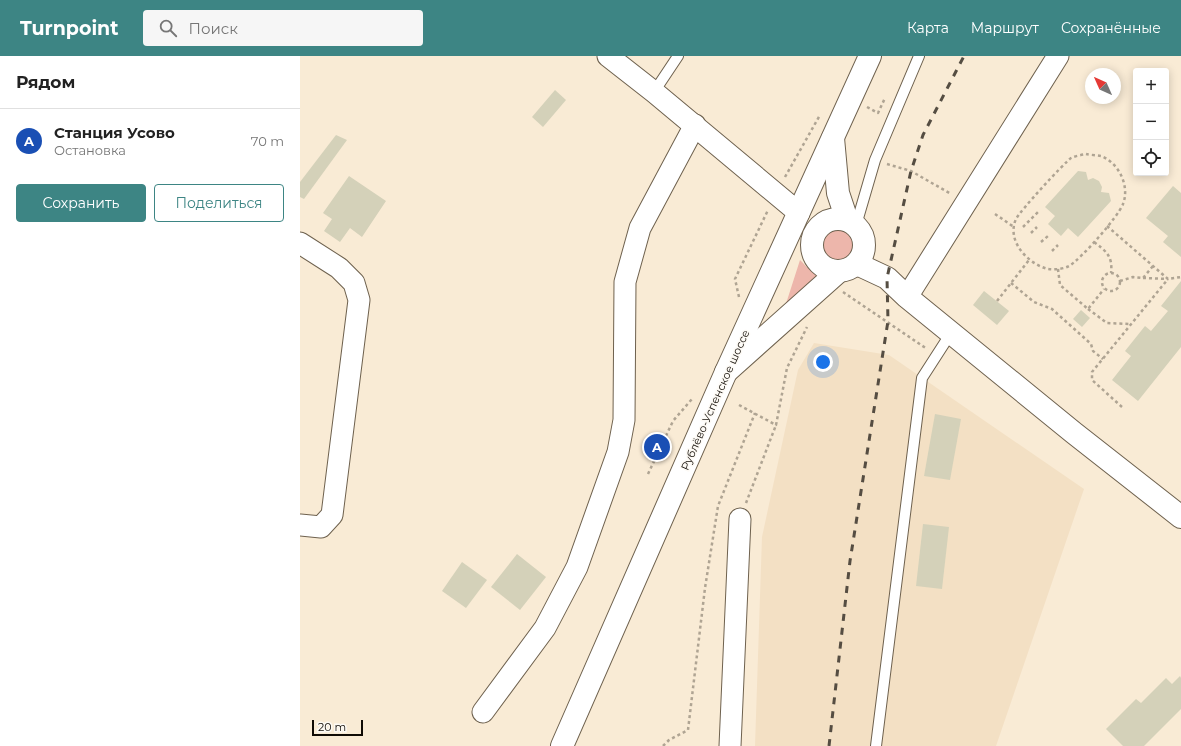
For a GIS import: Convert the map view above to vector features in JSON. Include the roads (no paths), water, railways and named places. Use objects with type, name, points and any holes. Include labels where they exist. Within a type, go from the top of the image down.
[{"type":"street","points":[[608,56],[694,125],[817,229]]},
{"type":"street","name":"Рублёво-Успенское шоссе","points":[[563,744],[726,372],[870,56]]},
{"type":"street","points":[[906,297],[1058,56]]},
{"type":"street","points":[[483,712],[545,628],[577,567],[618,452],[624,420],[625,282],[640,228],[694,125]]},
{"type":"street","points":[[726,372],[846,275],[863,255],[865,244],[863,234],[852,223],[838,193],[833,138]]},
{"type":"street","points":[[852,223],[836,218],[825,222],[817,229],[812,238],[812,248],[814,257],[820,265],[829,270],[846,275],[887,278],[906,297],[1074,434],[1181,517]]},
{"type":"street","points":[[300,243],[339,268],[354,282],[359,300],[332,515],[321,527],[300,525]]},
{"type":"street","points":[[730,746],[740,518]]},
{"type":"lane","points":[[654,92],[678,56]]},
{"type":"lane","points":[[852,223],[875,160],[919,56]]},
{"type":"lane","points":[[876,746],[922,378],[946,329]]},
{"type":"railway","points":[[829,746],[850,561],[888,321],[887,278],[911,171],[923,135],[964,56]]},
{"type":"place","name":"Станция Усово","points":[[657,447]]}]
